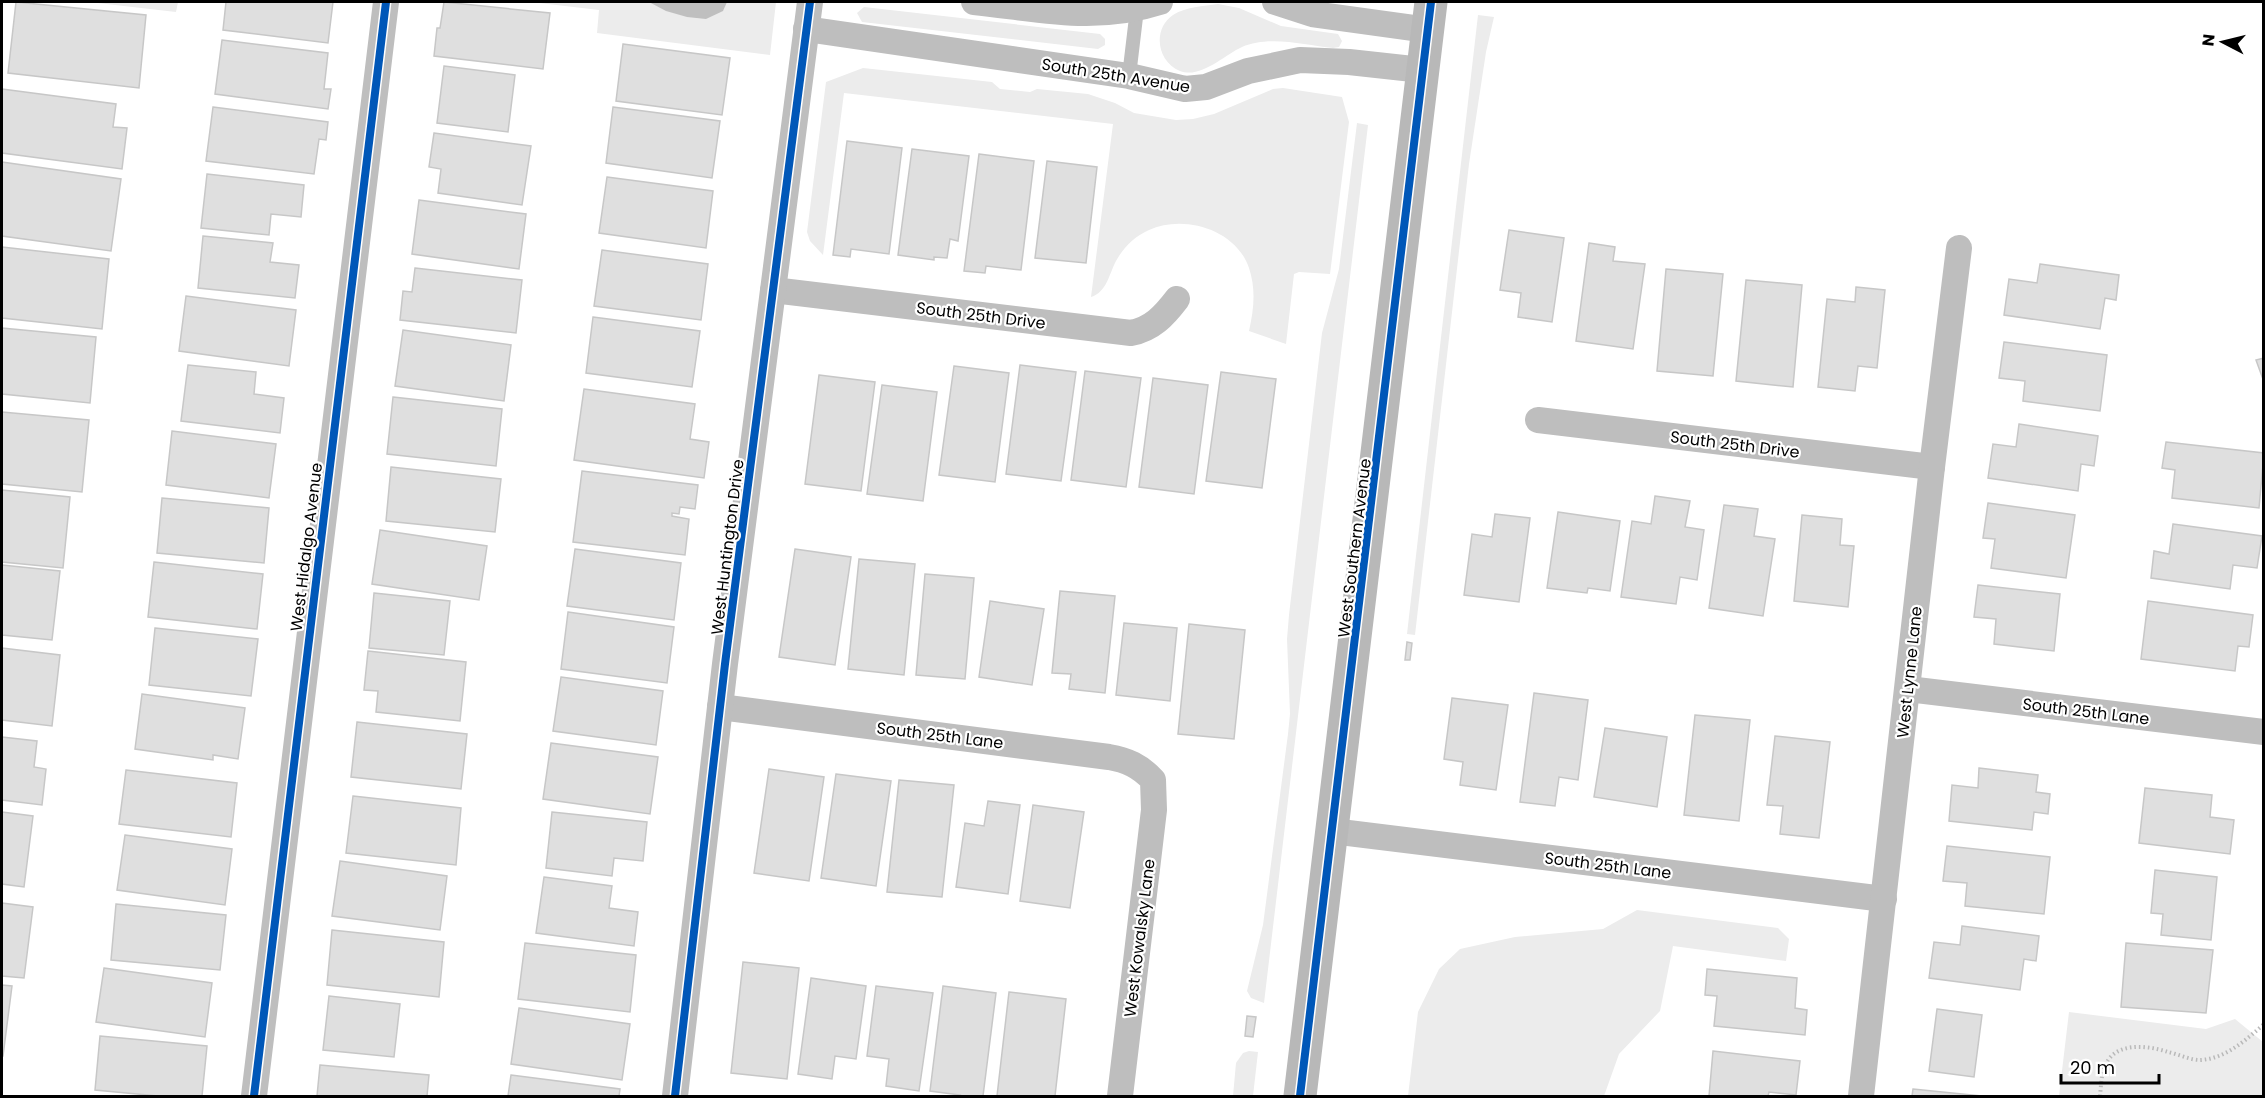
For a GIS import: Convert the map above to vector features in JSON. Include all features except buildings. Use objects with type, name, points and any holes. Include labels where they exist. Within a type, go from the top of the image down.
[{"type":"main road","name":"West Southern Avenue","points":[[1300,1096],[1362,596],[1430,16]]},
{"type":"street","name":"West Hidalgo Avenue","points":[[254,1096],[386,2]]},
{"type":"street","name":"West Huntington Drive","points":[[675,1096],[720,707],[810,2]]},
{"type":"street","points":[[974,2],[1078,14],[1149,5]]},
{"type":"street","points":[[1275,2],[1312,14],[1430,16]]},
{"type":"street","name":"South 25th Avenue","points":[[806,29],[1129,76],[1185,89],[1206,87],[1248,71],[1300,60],[1349,62],[1422,70]]},
{"type":"street","name":"West Lynne Lane","points":[[1861,1096],[1959,248]]},
{"type":"street","name":"South 25th Drive","points":[[773,290],[1131,333],[1150,327],[1167,312],[1177,299]]},
{"type":"street","name":"South 25th Drive","points":[[1538,420],[1932,467]]},
{"type":"street","name":"South 25th Lane","points":[[1908,689],[2264,732]]},
{"type":"street","name":"South 25th Lane","points":[[720,707],[1120,759],[1143,770],[1153,780]]},
{"type":"street","name":"West Kowalsky Lane","points":[[1120,1096],[1154,810],[1153,780]]},
{"type":"street","name":"South 25th Lane","points":[[1332,831],[1884,899]]},
{"type":"lane","points":[[1129,76],[1149,5]]},
{"type":"path","points":[[2100,1096],[2104,1068],[2110,1057],[2123,1049],[2149,1046],[2199,1060],[2219,1056],[2248,1039],[2264,1024]]},
{"type":"shaded area","points":[[89,2],[178,2],[176,12]]},
{"type":"shaded area","points":[[531,2],[776,2],[770,55],[597,33],[599,10]]},
{"type":"shaded area","points":[[649,2],[727,2],[723,11],[706,19],[666,11]]},
{"type":"shaded area","points":[[1218,4],[1239,8],[1281,26],[1338,34],[1342,41],[1339,47],[1333,48],[1275,41],[1253,43],[1196,72],[1188,73],[1172,67],[1162,53],[1160,45],[1162,28],[1166,21],[1183,10]]},
{"type":"shaded area","points":[[864,7],[1100,34],[1105,39],[1105,45],[1098,49],[862,22],[857,13]]},
{"type":"shaded area","points":[[1478,15],[1494,17],[1486,52],[1469,164],[1415,635],[1407,634]]},
{"type":"shaded area","points":[[863,68],[992,82],[1000,89],[1030,92],[1037,89],[1088,94],[1115,103],[1134,113],[1176,120],[1214,114],[1273,89],[1283,88],[1342,97],[1349,122],[1330,274],[1299,272],[1294,274],[1286,344],[1249,331],[1253,291],[1249,268],[1233,243],[1207,228],[1177,224],[1163,225],[1149,230],[1130,243],[1116,261],[1104,287],[1091,297],[1113,124],[844,93],[823,255],[810,241],[807,232],[826,82]]},
{"type":"shaded area","points":[[1357,123],[1368,125],[1264,1003],[1251,998],[1247,991],[1263,925],[1288,734],[1290,714],[1287,639],[1289,615],[1322,333],[1339,269]]},
{"type":"shaded area","points":[[1637,910],[1778,928],[1789,939],[1786,961],[1673,946],[1660,1011],[1619,1054],[1604,1096],[1408,1096],[1418,1012],[1439,969],[1460,949],[1515,937],[1603,929]]},
{"type":"shaded area","points":[[2069,1012],[2206,1029],[2235,1019],[2263,1042],[2263,1096],[2059,1096]]},
{"type":"shaded area","points":[[1258,1052],[1253,1096],[1233,1096],[1236,1063],[1243,1053]]},
{"type":"cycle path","points":[[254,1096],[386,2]]},
{"type":"cycle path","points":[[675,1096],[725,664],[810,2]]},
{"type":"cycle path","points":[[1300,1096],[1431,2]]}]
